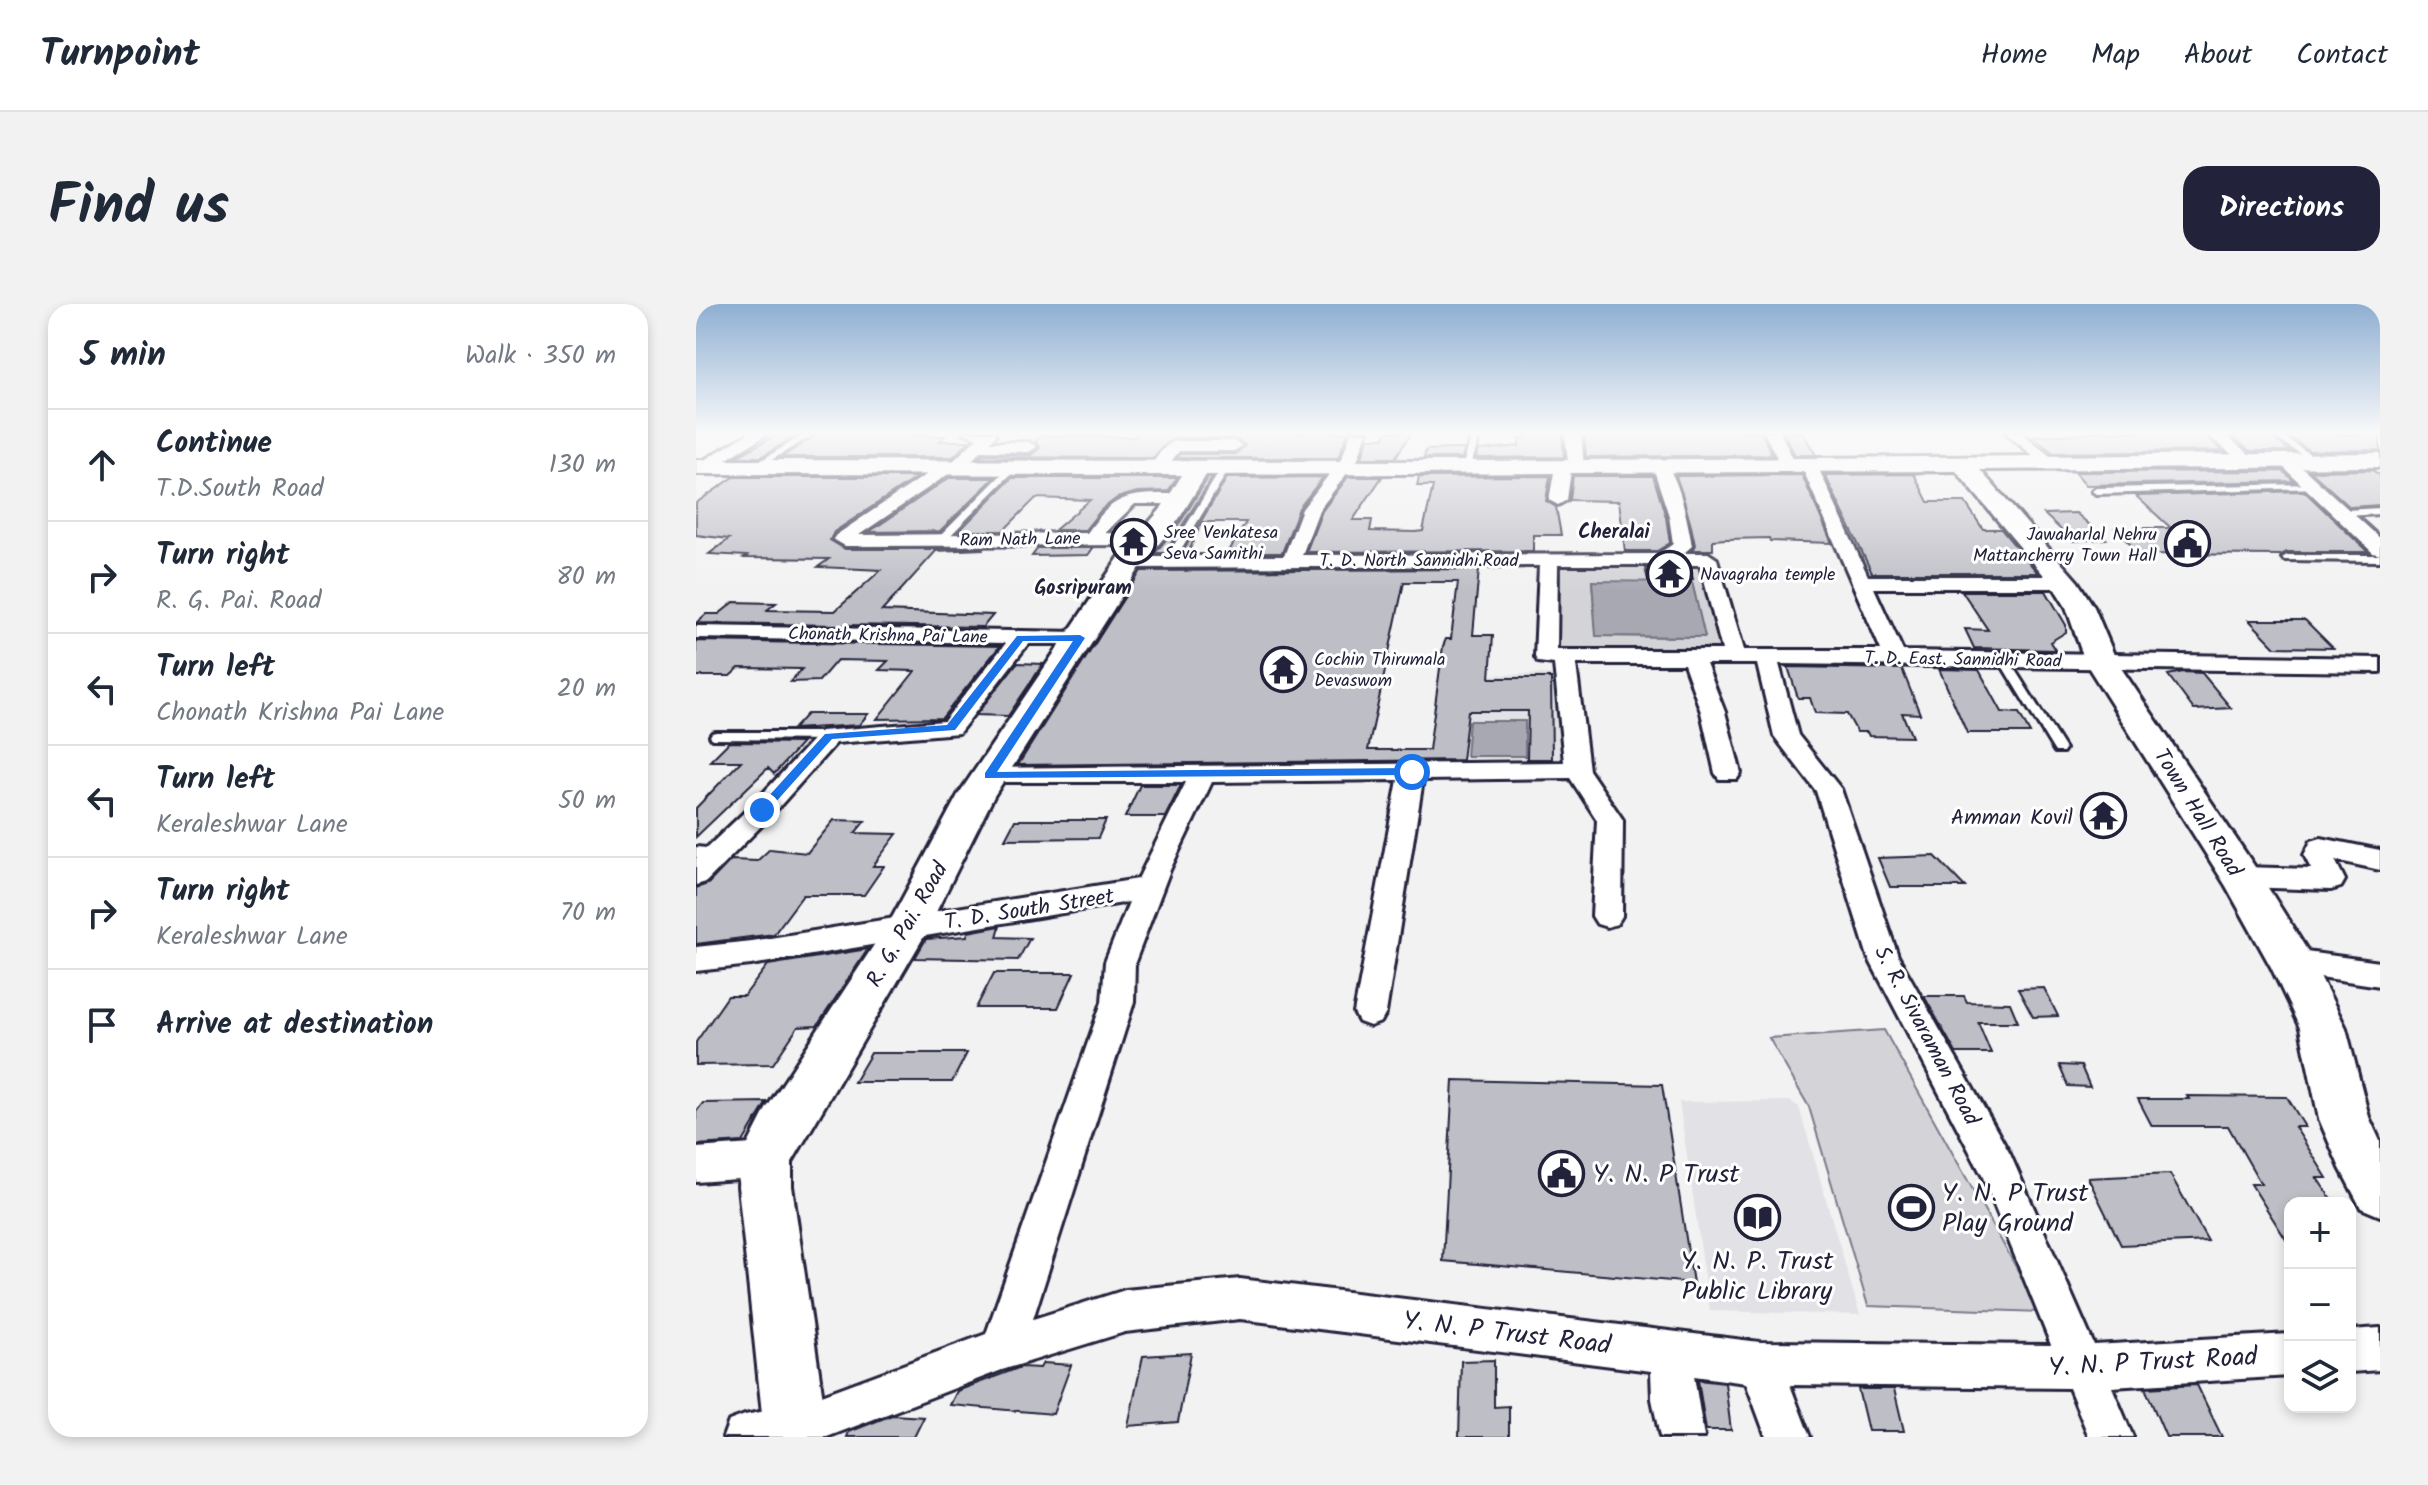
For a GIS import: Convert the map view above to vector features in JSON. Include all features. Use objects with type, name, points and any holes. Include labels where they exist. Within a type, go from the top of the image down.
[{"type":"street","name":"Ram Nath Lane","points":[[926,485],[842,539],[1092,538],[1104,521],[1131,499],[1179,499]]},
{"type":"street","name":"R. G. Pai. Road","points":[[776,1434],[766,1160],[784,1125],[908,927],[989,776],[1080,638],[1149,554],[1188,485]]},
{"type":"street","points":[[1291,561],[1311,509],[1328,485]]},
{"type":"street","points":[[1558,500],[1563,485]]},
{"type":"street","points":[[1662,559],[1683,546],[1678,516],[1667,485]]},
{"type":"street","points":[[1809,485],[1863,582],[1895,657]]},
{"type":"street","name":"Town Hall Road","points":[[1980,485],[2064,582],[2080,607],[2101,662],[2241,877],[2291,962],[2323,1028],[2344,1119],[2366,1168],[2380,1190]]},
{"type":"street","points":[[2316,486],[2380,549]]},
{"type":"street","name":"T. D. North Sannidhi.Road","points":[[1092,538],[1149,554],[1291,561],[1708,559]]},
{"type":"street","points":[[1549,559],[1555,657],[1577,770],[1610,820],[1607,916]]},
{"type":"street","name":"S. R. Sivaraman Road","points":[[1708,559],[1786,736],[1828,789],[1883,957],[1997,1166],[2111,1437]]},
{"type":"street","points":[[1863,582],[2064,582]]},
{"type":"street","name":"Chonath Krishna Pai Lane","points":[[696,632],[1080,638]]},
{"type":"street","points":[[696,875],[706,853],[829,736],[951,728],[1021,638]]},
{"type":"street","name":"T. D. East. Sannidhi Road","points":[[1555,657],[1895,657],[2380,665]]},
{"type":"street","points":[[1693,657],[1713,712],[1728,773]]},
{"type":"street","points":[[989,776],[1577,770]]},
{"type":"street","points":[[1370,1013],[1412,772]]},
{"type":"street","name":"T. D. South Street","points":[[1002,1349],[1118,1002],[1120,962],[1150,888],[1202,776]]},
{"type":"street","points":[[2241,877],[2331,880],[2318,855],[2321,848],[2380,860]]},
{"type":"street","name":"T. D. South Street","points":[[696,959],[751,953],[1150,888]]},
{"type":"street","points":[[2291,962],[2380,974]]},
{"type":"street","points":[[696,1165],[766,1160]]},
{"type":"street","name":"Y. N. P Trust Road","points":[[776,1434],[1002,1349],[1125,1311],[1240,1299],[1760,1363],[2084,1367],[2284,1355]]},
{"type":"street","points":[[2356,1351],[2380,1349]]},
{"type":"street","points":[[1672,1352],[1674,1399],[1682,1437]]},
{"type":"street","points":[[1760,1363],[1788,1437]]},
{"type":"lane","name":"Ram Nath Lane","points":[[941,540],[996,485]]},
{"type":"lane","points":[[1149,554],[1205,499],[1214,485]]},
{"type":"lane","points":[[2096,491],[2316,486]]},
{"type":"lane","points":[[1179,499],[1205,499]]},
{"type":"lane","points":[[2345,513],[2380,511]]},
{"type":"lane","points":[[2287,558],[2380,558]]},
{"type":"lane","points":[[2003,659],[2059,749]]},
{"type":"lane","points":[[716,736],[829,736]]},
{"type":"shaded area","points":[[1552,562],[1699,563],[1721,653],[1552,652]],"holes":[[[1592,582],[1692,582],[1704,637],[1597,636]]]},
{"type":"shaded area","points":[[1592,581],[1692,582],[1705,637],[1596,636]]},
{"type":"shaded area","points":[[1559,674],[1567,766],[1464,767],[1472,675]]},
{"type":"shaded area","points":[[1469,721],[1525,721],[1525,756],[1466,756]]},
{"type":"shaded area","name":"Y. N. P Trust Play Ground","points":[[1884,1030],[2041,1312],[1868,1306],[1809,1107],[1769,1038]]},
{"type":"shaded area","points":[[1790,1101],[1799,1107],[1860,1315],[1710,1311],[1679,1102]]},
{"type":"building","points":[[722,485],[905,485],[834,532],[830,540],[845,549],[984,549],[936,551],[882,611],[993,615],[983,627],[696,623],[706,614],[719,614],[734,602],[776,603],[767,610],[835,611],[881,570],[818,567],[829,559],[744,558],[747,556],[709,554],[729,539],[696,535],[696,503]]},
{"type":"building","points":[[939,485],[987,485],[940,531],[869,532]]},
{"type":"building","points":[[1005,485],[1172,485],[1168,491],[1137,492],[1117,498],[1101,510],[1085,530],[1055,530],[1090,500],[1036,498],[1003,531],[959,531]]},
{"type":"building","points":[[1204,485],[1208,485],[1165,553],[1155,553],[1181,521]]},
{"type":"building","points":[[1223,485],[1317,485],[1299,508],[1282,553],[1228,553],[1246,522],[1202,522],[1188,553],[1182,553]]},
{"type":"building","points":[[1342,485],[1377,485],[1353,520],[1372,520],[1370,531],[1423,531],[1433,486],[1417,486],[1549,485],[1546,501],[1556,507],[1561,535],[1533,535],[1533,551],[1306,552],[1322,511]]},
{"type":"building","points":[[1572,485],[1656,485],[1670,543],[1657,551],[1625,551],[1619,501],[1570,500]]},
{"type":"building","points":[[1679,485],[1806,485],[1832,543],[1770,541],[1769,538],[1726,539],[1713,540],[1713,550],[1692,550],[1695,545]]},
{"type":"building","points":[[1830,485],[1919,485],[1928,502],[1965,502],[1983,529],[2001,529],[2038,573],[1872,573]]},
{"type":"building","points":[[2325,485],[2380,485],[2380,505],[2350,507]]},
{"type":"building","points":[[2304,491],[2368,552],[2139,554],[2115,528],[2171,528],[2136,496]]},
{"type":"building","points":[[2076,513],[2106,539],[2073,541],[2044,514]]},
{"type":"building","points":[[1038,548],[1093,548],[1088,555],[1032,556]]},
{"type":"building","name":"Navagraha temple","points":[[1645,568],[1690,568],[1693,579],[1648,580]]},
{"type":"building","name":"Cochin Thirumala Devaswom","points":[[1479,569],[1473,635],[1493,635],[1490,678],[1551,678],[1552,759],[1527,759],[1528,711],[1468,711],[1462,760],[1018,765],[1141,571]],"holes":[[[1404,582],[1458,582],[1451,639],[1446,639],[1443,646],[1429,750],[1368,750]]]},
{"type":"building","points":[[1962,591],[2046,591],[2066,625],[2066,632],[2050,642],[2055,650],[1974,648],[1965,629],[1988,630]]},
{"type":"building","points":[[2249,620],[2305,620],[2333,648],[2275,647]]},
{"type":"building","points":[[696,641],[1000,646],[942,718],[877,719],[915,671],[879,670],[888,661],[837,660],[819,681],[790,682],[802,669],[739,668],[730,676],[696,676]]},
{"type":"building","points":[[1017,663],[1043,664],[1008,716],[976,715]]},
{"type":"building","points":[[1788,667],[1902,669],[1920,714],[1902,713],[1912,737],[1869,736],[1867,732],[1857,732],[1847,714],[1815,713],[1810,698],[1798,698]]},
{"type":"building","points":[[1939,669],[1979,670],[2002,712],[2019,713],[2030,733],[1967,733]]},
{"type":"building","points":[[2202,673],[2231,708],[2194,710],[2168,675]]},
{"type":"building","points":[[807,714],[868,714],[859,725],[793,729]]},
{"type":"building","points":[[729,742],[802,743],[774,774],[768,768],[696,837],[696,808],[741,761],[710,761]]},
{"type":"building","points":[[1140,785],[1181,785],[1165,817],[1125,817]]},
{"type":"building","points":[[834,820],[865,821],[855,833],[897,834],[873,866],[884,866],[864,895],[803,895],[774,934],[696,944],[696,888],[708,884],[731,860],[757,861],[770,849],[807,853]]},
{"type":"building","points":[[1015,820],[1106,820],[1098,838],[1005,839]]},
{"type":"building","points":[[1935,856],[1965,887],[1890,887],[1878,858]]},
{"type":"building","points":[[1000,926],[997,937],[1030,938],[1018,960],[915,958],[926,939],[967,936],[968,932]]},
{"type":"building","points":[[868,949],[817,1026],[798,1027],[773,1064],[696,1065],[696,1042],[728,996],[744,996],[768,965]]},
{"type":"building","points":[[994,973],[1074,973],[1058,1008],[976,1008]]},
{"type":"building","points":[[2044,988],[2058,1016],[2033,1017],[2018,989]]},
{"type":"building","points":[[1924,996],[1964,996],[1967,1002],[2010,1003],[2018,1022],[1978,1022],[1991,1053],[1956,1053]]},
{"type":"building","points":[[871,1053],[967,1053],[952,1082],[854,1082]]},
{"type":"building","points":[[2059,1065],[2081,1066],[2090,1087],[2068,1086]]},
{"type":"building","name":"Y. N. P Trust","points":[[1453,1080],[1662,1085],[1693,1283],[1443,1261]]},
{"type":"building","points":[[2187,1096],[2287,1097],[2305,1127],[2295,1127],[2327,1178],[2317,1178],[2330,1197],[2284,1197],[2284,1236],[2251,1184],[2261,1184],[2228,1126],[2152,1126],[2138,1099],[2189,1099]]},
{"type":"building","points":[[767,1102],[743,1142],[696,1145],[696,1112],[703,1103]]},
{"type":"building","points":[[2170,1174],[2208,1241],[2121,1245],[2088,1178]]},
{"type":"building","points":[[1191,1353],[1178,1422],[1128,1426],[1143,1356]]},
{"type":"building","points":[[1494,1360],[1494,1407],[1509,1406],[1509,1437],[1459,1437],[1461,1361]]},
{"type":"building","points":[[1043,1363],[1071,1365],[1053,1414],[950,1405],[957,1391],[1021,1367],[1040,1368]]},
{"type":"building","points":[[1698,1380],[1725,1383],[1731,1430],[1706,1430]]},
{"type":"building","points":[[2197,1385],[2222,1437],[2166,1437],[2145,1388]]},
{"type":"building","points":[[1858,1389],[1894,1389],[1904,1431],[1868,1431]]},
{"type":"building","points":[[892,1415],[924,1417],[914,1437],[847,1437],[849,1432]]},
{"type":"place","name":"Sree Venkatesa Seva Samithi","points":[[1133,542]]},
{"type":"place","name":"Jawaharlal Nehru Mattancherry Town Hall","points":[[2188,544]]},
{"type":"place","name":"Navagraha temple","points":[[1669,574]]},
{"type":"place","name":"Cochin Thirumala Devaswom","points":[[1283,669]]},
{"type":"place","name":"Amman Kovil","points":[[2104,816]]},
{"type":"place","name":"Y. N. P Trust","points":[[1562,1173]]},
{"type":"place","name":"Y. N. P Trust Play Ground","points":[[1911,1207]]},
{"type":"place","name":"Y. N. P. Trust Public Library","points":[[1757,1217]]},
{"type":"district","name":"Cheralai","points":[[1614,531]]},
{"type":"district","name":"Gosripuram","points":[[1083,587]]},
{"type":"route","points":[[762,810],[829,736],[951,728],[1021,638],[1080,638],[989,776],[1412,772]]}]
